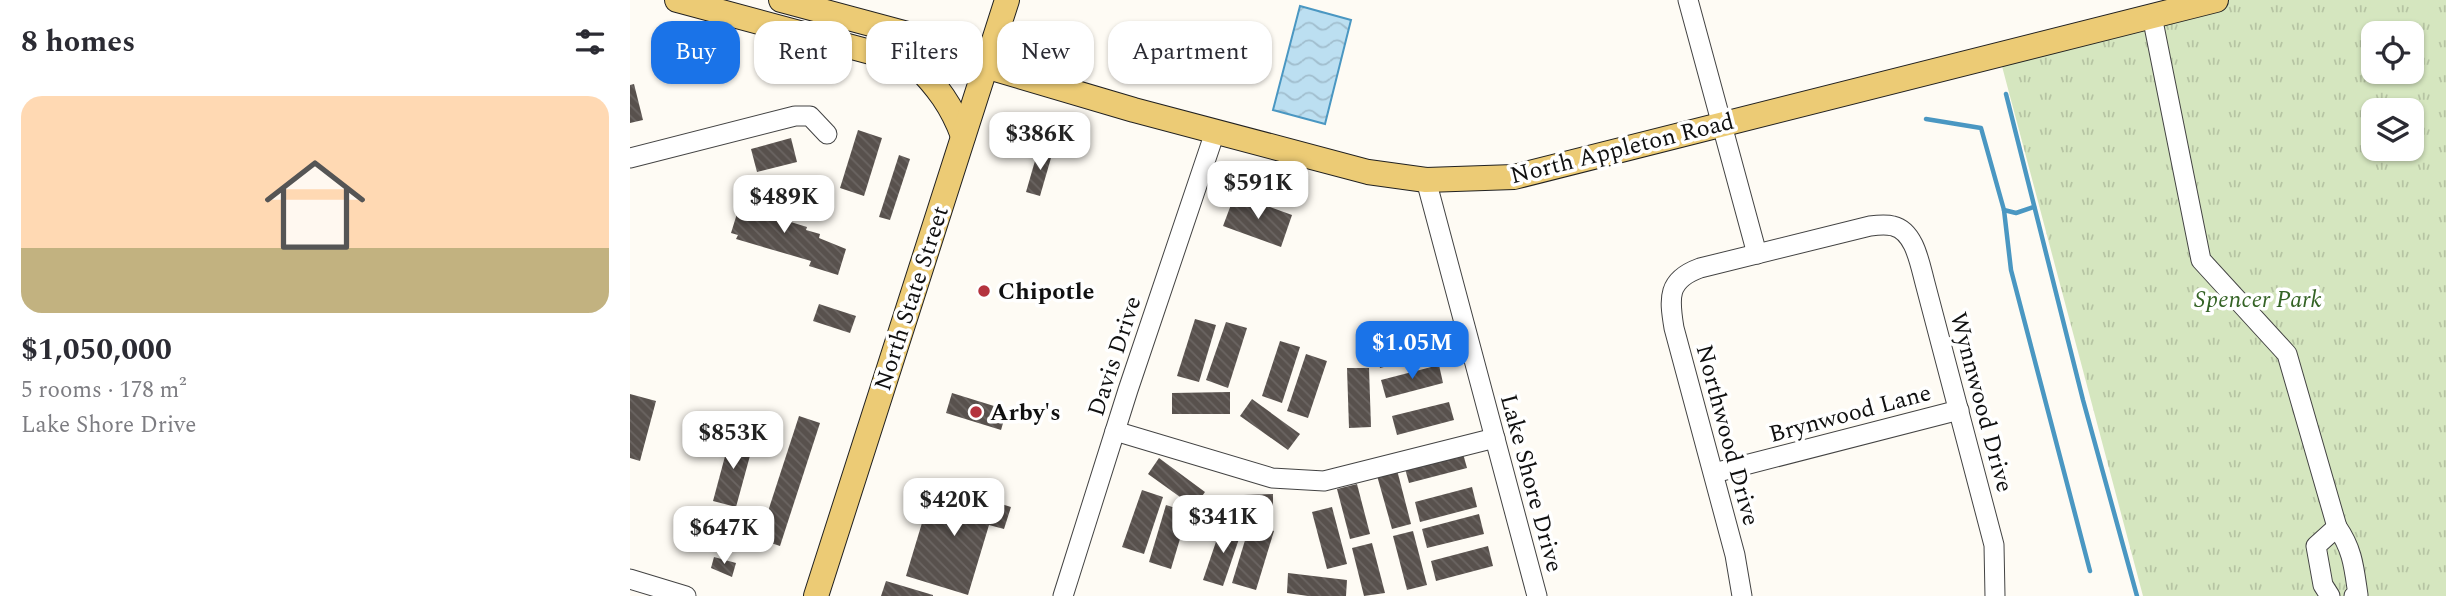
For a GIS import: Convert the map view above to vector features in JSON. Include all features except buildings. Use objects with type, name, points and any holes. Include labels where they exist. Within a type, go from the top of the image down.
[{"type":"main road","points":[[677,0],[866,51]]},
{"type":"main road","points":[[781,0],[919,37],[985,66]]},
{"type":"main road","name":"North State Street","points":[[816,596],[1007,0]]},
{"type":"main road","name":"North Appleton Road","points":[[985,66],[1215,132],[1368,172],[1426,180],[1514,177],[2216,0]]},
{"type":"main road","points":[[934,84],[953,110],[963,136]]},
{"type":"street","points":[[1688,0],[1757,254]]},
{"type":"street","points":[[2152,16],[2201,260],[2287,354],[2337,527],[2348,544],[2358,595],[2354,596]]},
{"type":"street","points":[[630,158],[794,116],[810,116],[827,134]]},
{"type":"street","name":"Davis Drive","points":[[1063,596],[1215,132]]},
{"type":"street","name":"Lake Shore Drive","points":[[1426,180],[1537,596]]},
{"type":"street","name":"Wynnwood Drive","points":[[1757,254],[1870,226],[1891,225],[1899,228],[1915,248],[1994,545],[1995,596]]},
{"type":"street","name":"Northwood Drive","points":[[1742,596],[1735,555],[1674,328],[1670,301],[1674,286],[1690,272],[1757,254]]},
{"type":"street","name":"Brynwood Lane","points":[[1714,473],[1959,410]]},
{"type":"street","points":[[1115,431],[1272,478],[1324,481],[1495,438]]},
{"type":"street","points":[[2330,596],[2323,585],[2316,546],[2337,527]]},
{"type":"street","points":[[630,579],[686,596]]},
{"type":"green space","name":"Spencer Park","points":[[2216,0],[2446,0],[2446,596],[2143,596],[1999,55]]},
{"type":"water","points":[[1300,6],[1351,20],[1325,124],[1273,110]]},
{"type":"waterway","points":[[2006,94],[2083,400],[2137,596]]},
{"type":"waterway","points":[[1926,119],[1981,128],[2004,210],[2011,270],[2090,571]]},
{"type":"waterway","points":[[2004,210],[2016,213],[2034,207]]},
{"type":"place","name":"Chipotle","points":[[984,291]]},
{"type":"place","name":"Arby's","points":[[976,412]]}]
